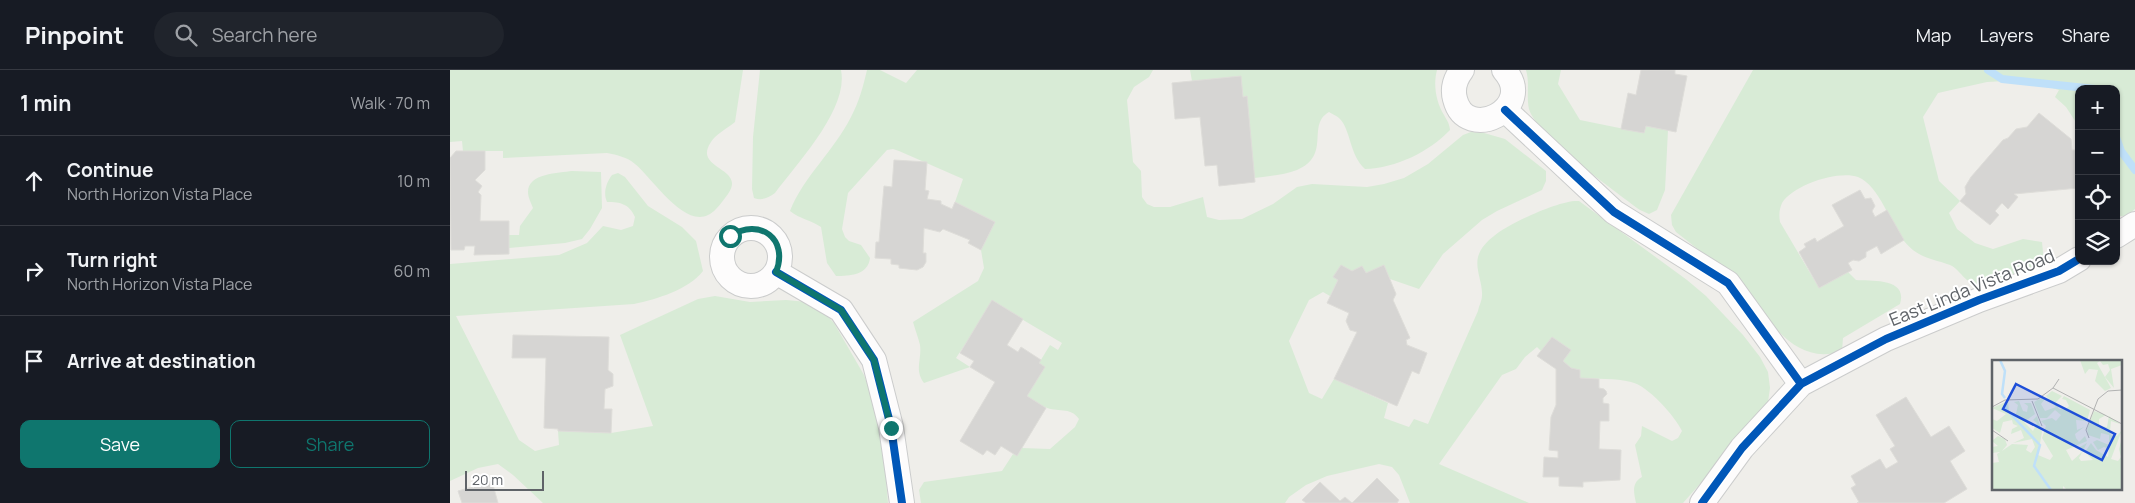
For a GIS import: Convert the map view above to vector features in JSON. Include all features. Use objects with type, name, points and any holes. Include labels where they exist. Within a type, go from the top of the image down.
[{"type":"street","points":[[1462,70],[1454,84],[1456,103],[1461,111],[1469,117],[1478,120],[1488,120],[1497,116],[1505,110],[1510,102],[1512,83],[1504,70]]},
{"type":"street","points":[[1505,110],[1614,212],[1728,283],[1801,384]]},
{"type":"street","points":[[2120,233],[2135,224]]},
{"type":"street","name":"East Linda Vista Road","points":[[1702,503],[1742,448],[1801,384],[1886,339],[1979,300],[2059,271],[2075,261]]},
{"type":"street","points":[[776,272],[841,310],[874,360],[891,428],[902,503]]},
{"type":"green space","points":[[450,70],[743,70],[735,122],[713,139],[707,151],[708,158],[713,164],[731,178],[732,185],[728,194],[716,209],[706,216],[695,216],[672,203],[635,164],[618,156],[607,153],[503,158],[503,151],[463,151],[462,141],[450,142]]},
{"type":"green space","points":[[760,70],[841,70],[841,85],[837,101],[819,135],[775,193],[762,199],[754,198],[752,189],[753,137]]},
{"type":"green space","points":[[867,70],[880,70],[906,83],[917,70],[1153,70],[1149,77],[1134,87],[1127,100],[1133,162],[1141,171],[1142,197],[1147,204],[1154,207],[1170,207],[1203,197],[1207,217],[1219,220],[1242,219],[1273,204],[1297,187],[1312,184],[1367,187],[1404,178],[1428,164],[1463,135],[1471,132],[1484,133],[1505,139],[1546,171],[1546,181],[1542,190],[1482,220],[1443,254],[1419,289],[1390,279],[1384,265],[1366,273],[1362,266],[1352,271],[1341,266],[1334,277],[1338,280],[1330,296],[1323,292],[1309,300],[1289,341],[1309,393],[1322,399],[1334,379],[1388,403],[1384,418],[1409,427],[1414,419],[1428,424],[1482,298],[1477,262],[1482,248],[1501,231],[1522,219],[1560,204],[1579,201],[1687,280],[1706,296],[1743,335],[1760,357],[1768,372],[1770,388],[1768,402],[1762,414],[1683,503],[1636,503],[1634,492],[1636,482],[1642,477],[1635,445],[1641,436],[1642,426],[1672,441],[1678,438],[1682,431],[1673,417],[1660,402],[1637,384],[1619,380],[1580,378],[1580,370],[1571,368],[1563,361],[1571,350],[1552,337],[1541,351],[1537,347],[1525,357],[1516,369],[1502,375],[1439,464],[1529,503],[1410,503],[1399,475],[1392,467],[1379,464],[1327,476],[1306,485],[1289,497],[1285,503],[921,503],[919,490],[924,482],[1002,471],[1013,454],[1017,456],[1022,448],[1050,449],[1075,427],[1079,419],[1072,412],[1050,409],[1027,396],[1039,363],[1050,345],[1058,350],[1062,343],[993,302],[956,358],[970,367],[924,383],[919,374],[920,345],[913,322],[978,281],[984,268],[981,250],[995,222],[955,202],[963,179],[899,151],[887,150],[848,193],[842,229],[845,237],[849,241],[861,245],[870,258],[866,268],[858,273],[847,276],[836,276],[827,263],[821,227],[790,211],[803,186],[851,117]]},
{"type":"green space","points":[[1190,70],[1437,70],[1435,87],[1437,99],[1450,130],[1422,152],[1388,166],[1365,169],[1356,157],[1343,123],[1338,117],[1329,112],[1322,118],[1319,124],[1314,156],[1307,164],[1287,173],[1254,178],[1246,96],[1243,97],[1241,77],[1192,81]]},
{"type":"green space","points":[[1526,70],[1561,70],[1558,84],[1580,120],[1644,133],[1646,126],[1668,130],[1665,190],[1657,210],[1649,214],[1640,210],[1596,177],[1546,133],[1529,109]]},
{"type":"green space","points":[[1753,70],[2135,70],[2135,209],[2126,216],[2120,216],[2120,85],[2075,85],[2075,121],[2066,107],[2055,97],[2059,90],[2026,80],[1987,82],[1938,93],[1923,117],[1939,181],[1960,201],[1949,213],[1957,229],[1975,243],[1993,249],[2023,239],[2042,242],[2044,262],[2040,266],[1985,288],[1971,283],[1953,266],[1920,255],[1910,247],[1899,234],[1879,197],[1866,182],[1858,177],[1849,175],[1828,177],[1806,185],[1788,196],[1780,208],[1780,222],[1819,288],[1848,272],[1856,280],[1879,281],[1894,285],[1899,289],[1901,296],[1900,304],[1843,338],[1842,351],[1824,354],[1808,352],[1781,334],[1735,281],[1676,232],[1672,225],[1671,215]]},
{"type":"green space","points":[[572,171],[601,172],[602,208],[582,239],[565,243],[509,248],[509,235],[519,235],[520,226],[533,208],[528,192],[529,186],[533,181],[545,175]]},
{"type":"green space","points":[[618,173],[625,177],[648,206],[682,227],[696,241],[703,271],[697,278],[672,293],[634,304],[456,316],[519,440],[535,451],[559,445],[558,431],[611,433],[653,426],[620,335],[698,299],[715,296],[750,302],[786,300],[807,302],[821,309],[834,323],[864,375],[876,409],[884,455],[888,503],[543,503],[513,475],[498,464],[478,468],[450,481],[450,264],[559,255],[587,243],[603,226],[621,230],[633,226],[635,217],[630,209],[620,203],[607,202],[606,199],[605,192],[608,181],[612,175]]},
{"type":"building","points":[[1641,70],[1675,70],[1675,74],[1687,76],[1676,132],[1646,126],[1644,133],[1621,129],[1628,93],[1636,95]]},
{"type":"building","points":[[1241,76],[1243,97],[1247,96],[1255,182],[1219,186],[1217,165],[1205,166],[1200,117],[1175,119],[1172,83]]},
{"type":"building","points":[[2039,113],[2071,139],[2072,150],[2075,150],[2075,188],[2014,194],[2018,197],[2008,209],[2002,203],[1995,211],[1999,215],[1990,225],[1960,201],[1966,194],[1965,187],[1971,177],[2003,140],[2008,138],[2016,129],[2027,127]]},
{"type":"building","points":[[456,151],[485,151],[485,170],[475,180],[482,186],[478,192],[481,195],[480,221],[509,221],[509,254],[474,255],[475,246],[465,246],[464,250],[451,250],[450,158]]},
{"type":"building","points":[[894,160],[927,162],[925,190],[929,191],[927,199],[941,201],[941,204],[952,209],[955,202],[995,222],[981,250],[968,243],[970,240],[943,229],[940,232],[924,228],[923,253],[926,253],[926,262],[923,267],[917,270],[899,268],[899,265],[891,264],[891,259],[875,258],[876,242],[879,242],[884,186],[892,187]]},
{"type":"building","points":[[1860,190],[1865,199],[1871,198],[1875,206],[1872,211],[1875,217],[1887,210],[1904,240],[1881,254],[1877,246],[1866,252],[1866,257],[1859,261],[1853,260],[1848,263],[1852,270],[1819,288],[1799,252],[1806,247],[1804,244],[1815,238],[1817,242],[1844,226],[1832,205]]},
{"type":"building","points":[[1341,265],[1352,271],[1362,266],[1366,273],[1384,265],[1396,294],[1393,300],[1410,338],[1406,340],[1407,345],[1427,353],[1419,374],[1412,371],[1397,406],[1334,379],[1357,332],[1350,330],[1346,321],[1349,313],[1327,303],[1338,280],[1333,277]]},
{"type":"building","points":[[992,300],[1023,319],[1007,345],[1018,352],[1021,347],[1041,360],[1039,363],[1045,367],[1027,396],[1046,408],[1017,456],[1001,446],[995,455],[987,450],[983,455],[960,441],[995,382],[970,367],[974,361],[960,353]]},
{"type":"building","points":[[513,335],[609,337],[608,370],[613,374],[613,386],[605,389],[604,409],[612,409],[611,433],[558,431],[558,429],[544,428],[546,358],[512,358]]},
{"type":"building","points":[[1552,337],[1571,350],[1563,361],[1571,368],[1580,370],[1580,378],[1599,379],[1599,388],[1606,391],[1607,394],[1603,398],[1603,403],[1609,404],[1609,421],[1600,421],[1599,449],[1621,450],[1620,480],[1583,482],[1583,487],[1559,486],[1559,477],[1543,477],[1544,457],[1558,458],[1558,451],[1549,450],[1551,417],[1556,405],[1556,369],[1537,356]]},
{"type":"building","points":[[1906,397],[1931,437],[1949,426],[1965,451],[1950,461],[1967,489],[1944,503],[1857,503],[1859,502],[1851,488],[1856,485],[1851,476],[1880,459],[1886,469],[1898,462],[1890,449],[1895,446],[1876,415]]},
{"type":"building","points":[[1377,478],[1399,500],[1397,503],[1352,503]]},
{"type":"building","points":[[492,481],[498,503],[462,503],[458,491]]},
{"type":"building","points":[[1320,482],[1340,501],[1345,497],[1352,503],[1306,503],[1302,500]]},
{"type":"waterway","points":[[1988,70],[2002,79],[2075,87]]},
{"type":"waterway","points":[[2120,148],[2135,170]]},
{"type":"cycle path","points":[[1505,110],[1614,212],[1728,283],[1801,384]]},
{"type":"cycle path","points":[[1702,503],[1742,448],[1801,384],[1886,339],[1979,300],[2059,271],[2075,261]]},
{"type":"cycle path","points":[[776,272],[841,310],[874,360],[891,427],[902,503]]},
{"type":"route","points":[[730,236],[747,228],[757,228],[765,231],[778,245],[780,263],[776,272],[841,310],[874,360],[891,428]]}]
